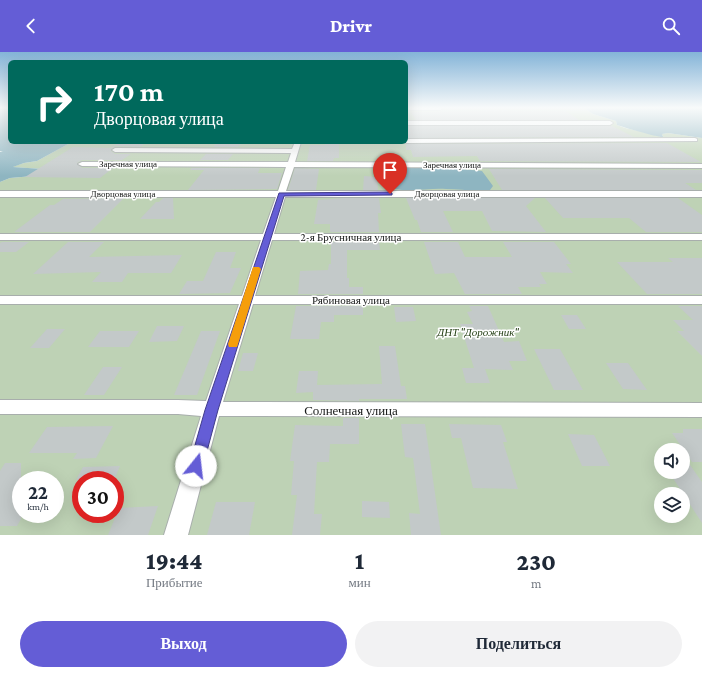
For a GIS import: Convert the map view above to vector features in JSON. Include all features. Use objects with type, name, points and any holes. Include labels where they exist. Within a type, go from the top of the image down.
[{"type":"street","points":[[408,141],[696,140]]},
{"type":"street","points":[[115,150],[294,152],[212,410],[176,535]]},
{"type":"street","name":"Заречная улица","points":[[82,164],[294,152],[702,166]]},
{"type":"street","name":"Дворцовая улица","points":[[0,194],[702,194]]},
{"type":"street","name":"2-я Брусничная улица","points":[[0,237],[702,237]]},
{"type":"street","name":"Рябиновая улица","points":[[0,300],[702,300]]},
{"type":"street","name":"Солнечная улица","points":[[0,407],[178,407],[212,410],[702,410]]},
{"type":"green space","name":"ДНТ \"Дорожник\"","points":[[408,131],[640,131],[658,136],[663,136],[661,134],[668,133],[702,138],[702,535],[0,535],[0,182],[10,178],[33,176],[43,169],[12,167],[37,161],[68,144],[408,144]]},
{"type":"water","points":[[0,131],[8,131],[8,144],[68,144],[37,161],[24,163],[13,167],[43,169],[33,176],[10,178],[0,182],[0,152],[3,151],[0,151]]},
{"type":"water","points":[[637,131],[702,131],[702,138],[668,133],[662,134],[663,137]]},
{"type":"water","points":[[441,167],[482,171],[493,186],[490,190],[484,191],[451,189],[401,190],[395,189],[389,173],[393,168]]},
{"type":"building","points":[[408,131],[621,131],[634,137],[408,138]]},
{"type":"building","points":[[667,143],[701,162],[480,161],[477,156],[413,157],[411,150],[406,150],[406,144]]},
{"type":"building","points":[[117,144],[144,144],[140,147],[115,146],[111,149],[111,151],[115,154],[131,154],[122,160],[82,160],[77,163],[82,168],[113,168],[100,178],[25,177],[73,147],[110,148]]},
{"type":"building","points":[[216,144],[241,144],[238,147],[213,147]]},
{"type":"building","points":[[339,144],[339,158],[334,158],[333,161],[307,161],[310,145]]},
{"type":"building","points":[[206,154],[233,154],[228,160],[200,160]]},
{"type":"building","points":[[192,168],[260,168],[258,173],[282,173],[277,189],[188,190],[204,170],[190,170]]},
{"type":"building","points":[[295,168],[319,169],[316,190],[288,190]]},
{"type":"building","points":[[489,169],[702,170],[702,183],[685,183],[696,190],[502,190]]},
{"type":"building","points":[[364,176],[377,177],[378,190],[363,190]]},
{"type":"building","points":[[124,198],[90,232],[14,232],[50,205],[54,205],[63,199]]},
{"type":"building","points":[[163,198],[173,198],[174,219],[140,219],[156,202],[159,202]]},
{"type":"building","points":[[379,198],[381,213],[378,213],[379,232],[331,232],[330,224],[314,224],[318,200]]},
{"type":"building","points":[[406,198],[535,198],[526,206],[546,232],[492,231],[482,211],[443,211],[453,232],[421,232]]},
{"type":"building","points":[[545,198],[678,198],[702,215],[702,232],[646,232],[629,218],[563,218]]},
{"type":"building","points":[[29,242],[16,252],[0,252],[0,243]]},
{"type":"building","points":[[68,242],[104,242],[89,257],[182,255],[171,273],[128,273],[122,282],[92,282],[101,272],[33,274]]},
{"type":"building","points":[[331,242],[379,242],[380,250],[347,250],[347,278],[349,278],[349,287],[363,287],[363,294],[298,294],[300,271],[328,270],[329,264],[331,264]]},
{"type":"building","points":[[424,242],[458,242],[465,257],[512,257],[503,242],[554,242],[571,264],[566,264],[573,273],[540,272],[547,284],[539,284],[541,287],[518,287],[522,294],[465,294],[454,273],[435,274]]},
{"type":"building","points":[[216,252],[236,252],[230,268],[241,268],[230,293],[179,294],[187,281],[203,281]]},
{"type":"building","points":[[668,258],[702,258],[702,294],[647,294],[617,262],[673,262]]},
{"type":"building","points":[[296,306],[363,306],[363,315],[334,315],[334,322],[321,322],[319,339],[290,339]]},
{"type":"building","points":[[469,306],[488,306],[504,342],[519,341],[527,361],[509,361],[513,370],[485,369],[490,383],[466,383],[462,368],[474,368],[460,324],[473,324],[467,312],[472,311]]},
{"type":"building","points":[[678,306],[702,306],[702,356],[677,331],[684,331],[673,320],[693,320]]},
{"type":"building","points":[[394,307],[413,307],[416,321],[396,322]]},
{"type":"building","points":[[561,315],[577,315],[586,329],[569,329]]},
{"type":"building","points":[[157,326],[184,326],[177,341],[149,342]]},
{"type":"building","points":[[47,329],[65,329],[49,348],[30,348]]},
{"type":"building","points":[[100,331],[139,331],[129,347],[88,347]]},
{"type":"building","points":[[201,331],[220,331],[197,395],[174,395]]},
{"type":"building","points":[[379,346],[395,346],[401,386],[405,386],[407,399],[359,399],[359,401],[313,400],[313,392],[296,393],[299,371],[318,371],[317,385],[382,384]]},
{"type":"building","points":[[534,349],[560,349],[583,390],[554,390]]},
{"type":"building","points":[[243,353],[258,353],[253,371],[238,371]]},
{"type":"building","points":[[606,363],[628,363],[647,390],[623,389]]},
{"type":"building","points":[[103,367],[122,367],[104,395],[84,395]]},
{"type":"building","points":[[343,418],[359,418],[359,444],[330,444],[329,462],[317,462],[314,514],[322,514],[320,535],[292,535],[297,495],[291,495],[294,461],[290,461],[295,425],[343,426]]},
{"type":"building","points":[[401,424],[425,424],[441,535],[411,535],[409,513],[420,514],[413,458],[405,457]]},
{"type":"building","points":[[449,424],[501,425],[507,442],[503,442],[518,489],[473,488],[461,438],[452,438]]},
{"type":"building","points":[[113,426],[96,458],[73,459],[77,453],[29,453],[47,427]]},
{"type":"building","points":[[683,429],[702,429],[702,462],[692,462],[690,459],[690,443],[679,443],[672,433],[683,433]]},
{"type":"building","points":[[568,434],[594,435],[610,466],[582,466]]},
{"type":"building","points":[[5,463],[21,463],[21,471],[12,471],[12,523],[19,523],[17,526],[0,526],[0,471]]},
{"type":"building","points":[[690,465],[702,482],[702,523],[690,504],[690,487],[679,487],[674,479],[690,479]]},
{"type":"building","points":[[120,466],[118,471],[81,471],[83,467]]},
{"type":"building","points":[[362,501],[389,502],[390,518],[362,517]]},
{"type":"building","points":[[216,502],[255,502],[249,535],[207,535]]},
{"type":"building","points":[[158,506],[148,535],[108,535],[113,523],[124,523],[124,508]]},
{"type":"slow traffic","points":[[233,344],[256,269]]},
{"type":"route","points":[[196,466],[212,410],[281,194],[390,194]]}]
